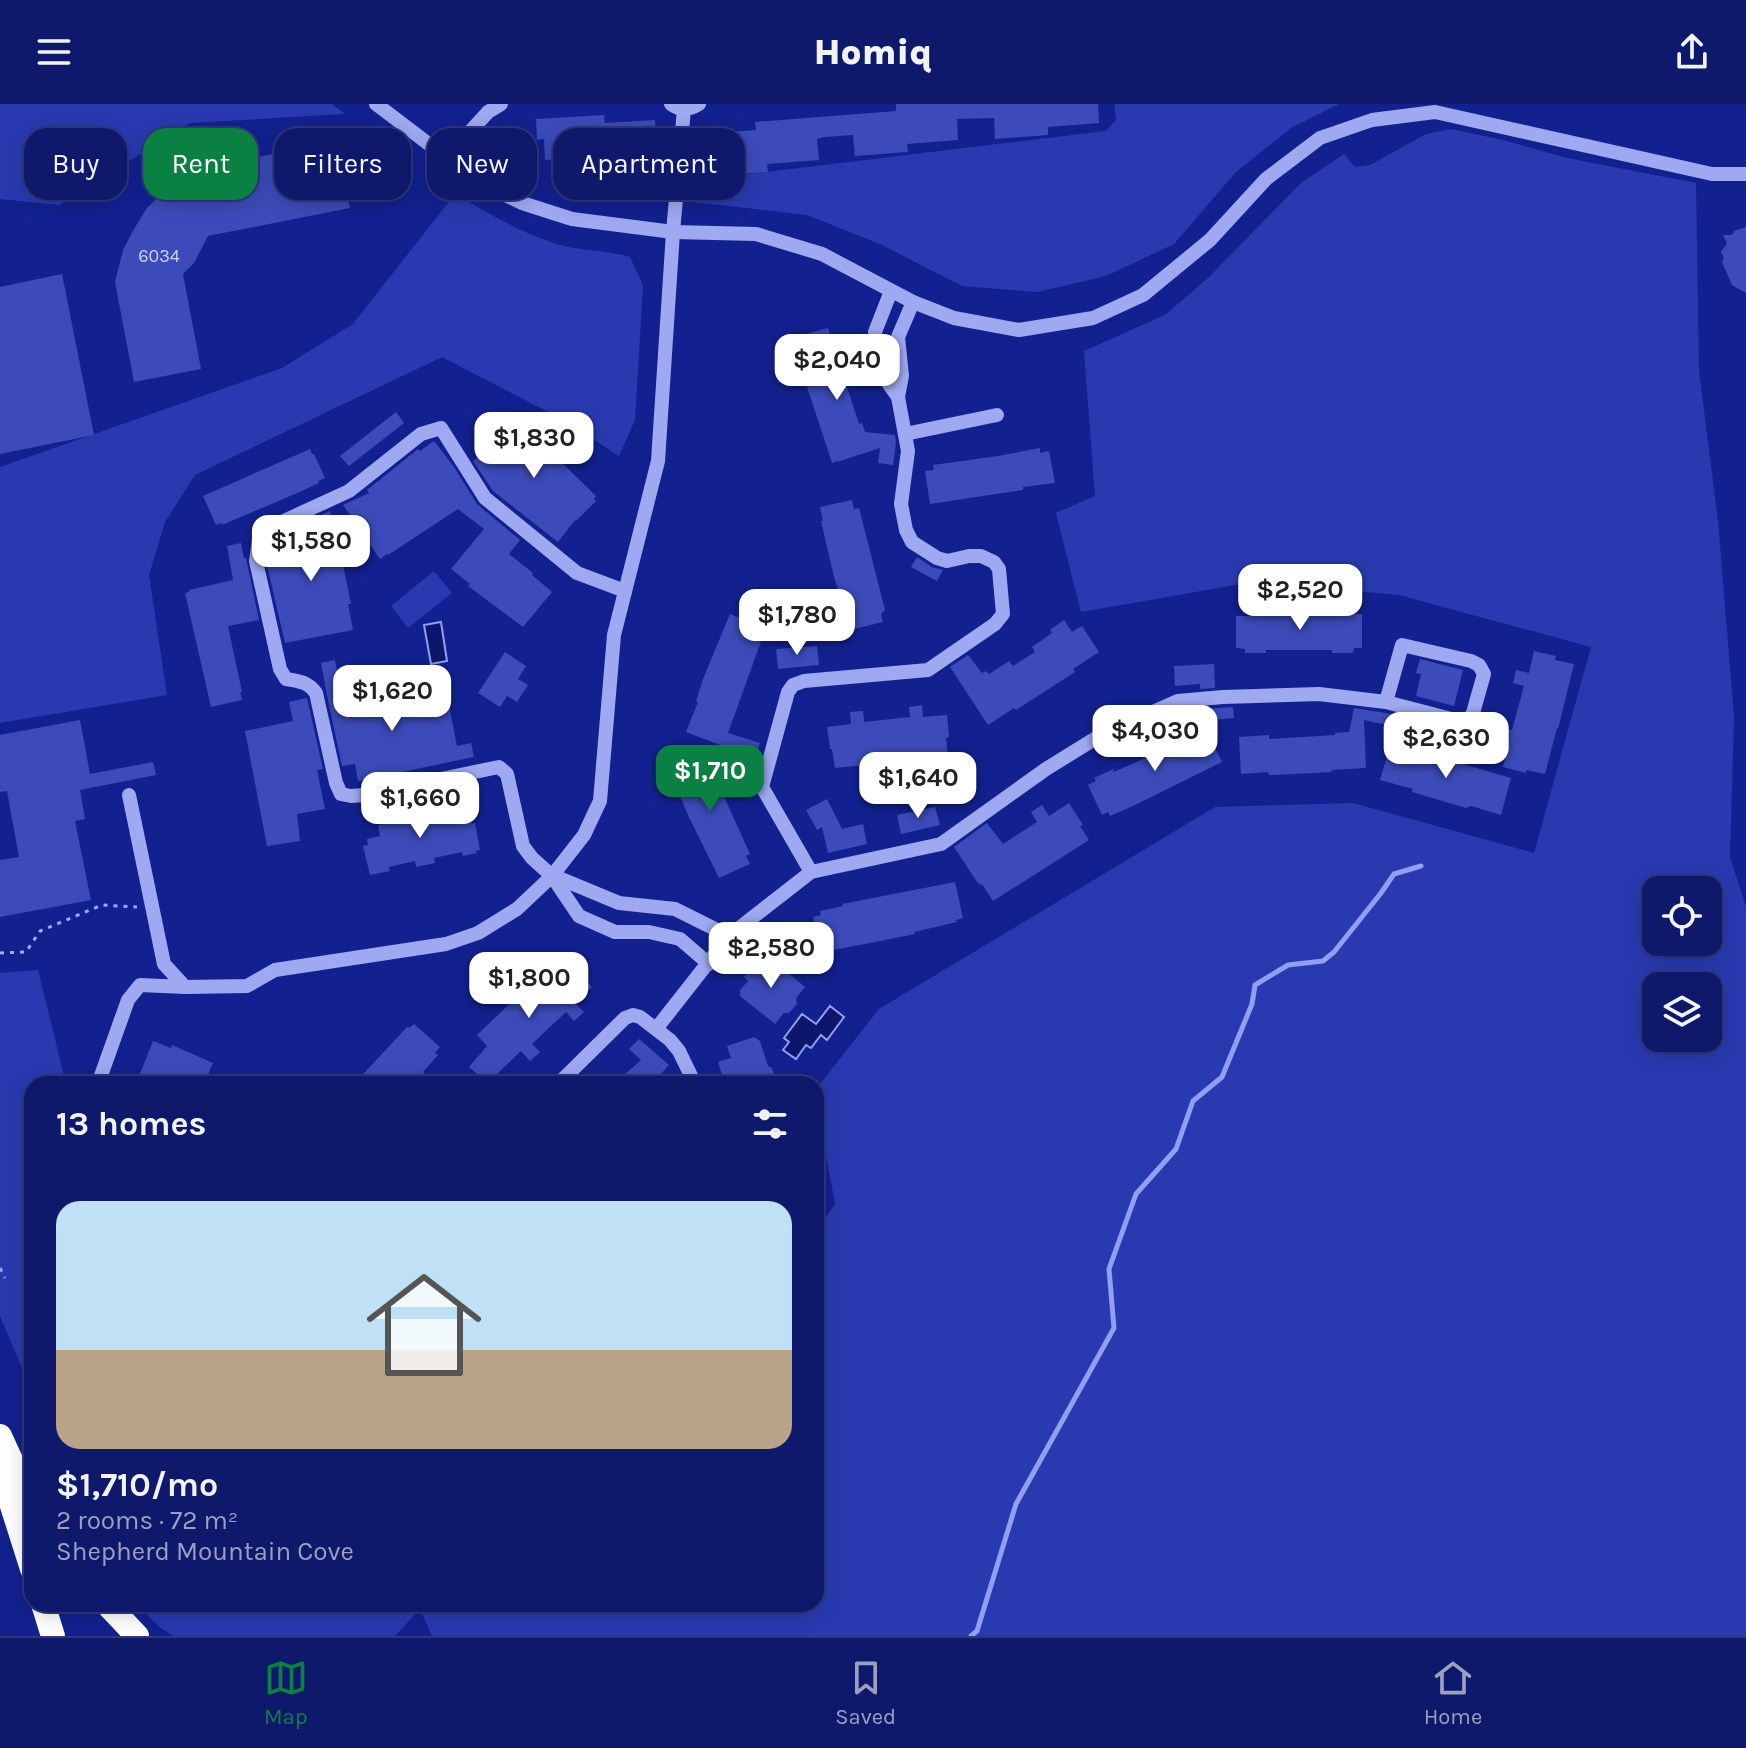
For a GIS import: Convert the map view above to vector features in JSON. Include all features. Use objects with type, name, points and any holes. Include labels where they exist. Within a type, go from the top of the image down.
[{"type":"highway","points":[[0,1436],[24,1484]]},
{"type":"highway","points":[[0,1468],[24,1544]]},
{"type":"highway","points":[[46,1612],[53,1636]]},
{"type":"highway","points":[[114,1612],[137,1636]]},
{"type":"street","points":[[376,104],[427,143]]},
{"type":"street","points":[[473,128],[488,112],[501,104]]},
{"type":"street","points":[[101,1076],[128,1000],[140,985],[247,986],[275,970],[446,944],[478,933],[517,909],[552,876],[584,835],[600,801],[614,635],[658,461],[673,232],[685,106]]},
{"type":"street","points":[[516,200],[572,219],[673,232],[756,234],[822,254],[913,302],[954,318],[1019,330],[1093,318],[1143,295],[1210,240],[1266,179],[1320,138],[1372,120],[1435,112],[1712,174],[1746,174]]},
{"type":"street","points":[[891,291],[875,332],[875,341],[886,380],[898,397]]},
{"type":"street","points":[[811,872],[762,787],[788,692],[793,685],[804,681],[928,670],[995,624],[1003,614],[999,569],[994,562],[981,556],[947,561],[937,558],[912,542],[906,530],[901,504],[908,451],[898,397],[902,376],[898,337],[913,302]]},
{"type":"street","points":[[905,434],[997,415]]},
{"type":"street","points":[[625,591],[577,573],[485,498],[441,428],[421,434],[349,491],[260,532],[256,561],[280,669],[286,679],[311,685],[316,693],[341,794],[364,795],[499,767],[507,774],[523,846],[552,876],[579,916],[615,932],[649,932],[680,939],[709,964]]},
{"type":"street","points":[[656,1029],[729,936],[811,872],[941,844],[1046,769],[1101,735],[1178,701],[1319,694],[1386,702],[1459,721],[1468,720],[1473,713],[1484,674],[1479,665],[1471,661],[1402,645],[1386,702]]},
{"type":"street","points":[[129,795],[164,964],[185,987]]},
{"type":"street","points":[[552,876],[619,903],[675,909],[729,936]]},
{"type":"street","points":[[674,937],[685,914]]},
{"type":"street","points":[[566,1076],[625,1018],[633,1015],[670,1040],[691,1076]]},
{"type":"path","points":[[0,953],[26,952],[40,931],[102,905],[153,908]]},
{"type":"path","points":[[0,1268],[5,1278]]},
{"type":"shaded area","points":[[0,104],[332,104],[345,114],[190,123],[182,128],[143,128],[143,152],[127,162],[127,128],[24,128],[24,200],[67,200],[59,205],[0,199]]},
{"type":"shaded area","points":[[1114,104],[1339,104],[1291,128],[1236,172],[1174,244],[1106,276],[1037,292],[962,286],[882,245],[807,215],[693,202],[745,200],[745,174],[1106,131],[1116,120]]},
{"type":"shaded area","points":[[1451,129],[1567,158],[1696,183],[1699,371],[1718,520],[1734,716],[1730,857],[1746,907],[1746,1636],[432,1636],[421,1612],[824,1612],[824,1220],[835,1204],[824,1145],[824,1079],[879,1009],[1215,807],[1353,803],[1534,853],[1591,647],[1399,595],[1253,582],[1081,612],[1056,513],[1095,496],[1084,351],[1165,315],[1208,278],[1301,183],[1344,154],[1355,167],[1370,165],[1426,134]]},
{"type":"shaded area","points":[[450,200],[466,200],[543,239],[630,257],[643,286],[635,420],[619,456],[558,417],[442,357],[195,475],[165,522],[149,575],[167,695],[0,723],[0,467],[282,368],[353,324]]},
{"type":"shaded area","points":[[434,571],[452,593],[408,628],[391,606]]},
{"type":"shaded area","points":[[441,622],[447,661],[431,664],[424,625]]},
{"type":"shaded area","points":[[38,970],[64,1076],[24,1076],[24,1373],[0,1316],[0,973]]},
{"type":"shaded area","points":[[830,1006],[844,1017],[827,1040],[821,1035],[811,1048],[806,1045],[796,1059],[783,1050],[789,1042],[784,1038],[802,1014],[816,1024]]},
{"type":"shaded area","points":[[144,1612],[417,1612],[395,1636],[174,1636]]},
{"type":"building","points":[[896,104],[1098,104],[1099,123],[1048,127],[1048,135],[995,139],[994,118],[957,119],[958,140],[907,144],[908,152],[855,156],[853,135],[824,137],[817,139],[819,160],[767,164],[768,172],[745,174],[745,131],[756,130],[755,122],[896,111]]},
{"type":"building","points":[[604,115],[605,123],[655,120],[655,128],[553,128],[553,160],[545,160],[544,139],[537,140],[536,119]]},
{"type":"building","points":[[274,154],[274,200],[348,200],[350,208],[208,236],[194,263],[183,274],[201,369],[134,382],[115,282],[123,250],[134,229],[155,200],[258,200],[258,157]]},
{"type":"building","points":[[1746,227],[1746,293],[1732,285],[1721,252],[1727,243],[1723,235],[1732,235],[1734,231]]},
{"type":"building","points":[[62,274],[94,435],[0,454],[0,287]]},
{"type":"building","points":[[828,328],[831,337],[834,336],[840,355],[837,356],[859,424],[862,423],[865,432],[895,435],[893,465],[878,463],[880,448],[832,463],[793,344],[798,343],[796,337]]},
{"type":"building","points":[[396,412],[404,423],[349,466],[340,456]]},
{"type":"building","points":[[517,419],[596,496],[596,501],[575,520],[558,542],[493,491],[473,461],[494,443],[490,440],[509,421],[512,424]]},
{"type":"building","points":[[434,441],[477,504],[520,540],[509,554],[552,592],[523,627],[468,586],[470,584],[451,569],[484,529],[458,509],[380,559],[343,505],[369,493],[367,490],[418,449],[420,451]]},
{"type":"building","points":[[1040,448],[1040,453],[1049,451],[1055,483],[930,504],[925,471],[934,470],[933,465]]},
{"type":"building","points":[[310,449],[325,478],[319,483],[216,525],[203,496]]},
{"type":"building","points":[[852,500],[854,509],[859,508],[885,610],[881,614],[883,622],[850,630],[843,598],[834,577],[820,507]]},
{"type":"building","points":[[330,511],[351,604],[348,604],[353,630],[285,643],[266,561],[267,553],[296,548],[288,530]]},
{"type":"building","points":[[241,543],[259,620],[228,626],[242,700],[211,707],[185,593],[233,580],[227,546]]},
{"type":"building","points":[[917,557],[943,570],[937,581],[911,567]]},
{"type":"building","points":[[1271,613],[1362,614],[1362,648],[1354,648],[1353,653],[1266,650],[1266,653],[1245,653],[1245,649],[1236,648],[1236,616]]},
{"type":"building","points":[[730,614],[761,626],[758,634],[763,636],[728,733],[760,743],[747,783],[732,778],[741,753],[686,732],[703,679]]},
{"type":"building","points":[[1064,620],[1072,632],[1082,626],[1099,652],[1073,669],[1075,672],[988,725],[950,667],[968,655],[982,673],[986,671],[989,674],[1009,661],[1013,666],[1035,652],[1032,647]]},
{"type":"building","points":[[817,646],[819,665],[778,669],[776,649]]},
{"type":"building","points":[[1534,651],[1574,664],[1545,774],[1503,767],[1509,743],[1497,740],[1501,727],[1512,730],[1524,686],[1513,683],[1516,670],[1529,673]]},
{"type":"building","points":[[505,652],[526,666],[518,679],[528,685],[517,702],[507,696],[500,707],[478,693]]},
{"type":"building","points":[[1420,659],[1463,670],[1454,706],[1416,696],[1421,674],[1416,673]]},
{"type":"building","points":[[335,660],[342,698],[355,696],[357,711],[447,695],[457,746],[471,743],[474,757],[358,781],[355,764],[342,766],[327,695],[321,663]]},
{"type":"building","points":[[1214,664],[1215,688],[1200,689],[1200,684],[1175,686],[1174,666]]},
{"type":"building","points":[[307,698],[323,769],[317,770],[325,809],[297,814],[300,841],[267,846],[245,731],[293,721],[289,702]]},
{"type":"building","points":[[922,705],[923,717],[947,715],[948,757],[835,768],[827,727],[851,724],[850,712],[863,711],[864,722],[910,717],[909,707]]},
{"type":"building","points":[[1233,707],[1234,718],[1202,721],[1201,709]]},
{"type":"building","points":[[1354,708],[1398,715],[1396,727],[1364,720],[1366,768],[1275,775],[1268,772],[1241,774],[1239,737],[1269,735],[1269,739],[1349,732]]},
{"type":"building","points":[[80,720],[90,774],[153,762],[156,775],[80,790],[85,819],[75,821],[91,900],[0,917],[0,860],[19,857],[7,791],[0,792],[0,735]]},
{"type":"building","points":[[1204,725],[1222,762],[1133,806],[1110,816],[1108,812],[1102,815],[1088,785],[1096,781],[1094,778],[1143,759]]},
{"type":"building","points":[[1391,743],[1511,778],[1501,815],[1471,806],[1466,808],[1380,780]]},
{"type":"building","points":[[702,748],[750,854],[746,856],[750,864],[719,878],[667,764]]},
{"type":"building","points":[[827,799],[842,829],[863,824],[867,844],[828,853],[822,827],[817,830],[806,810]]},
{"type":"building","points":[[1069,803],[1089,840],[993,901],[954,847],[987,823],[1003,844],[1037,822],[1031,812],[1042,805],[1049,816]]},
{"type":"building","points":[[935,807],[940,825],[901,834],[897,815]]},
{"type":"building","points":[[431,808],[432,814],[453,809],[456,820],[470,818],[472,824],[475,823],[480,850],[463,856],[462,852],[434,858],[435,863],[416,867],[415,861],[370,875],[363,846],[368,845],[367,839],[380,836],[378,825],[401,820],[400,815]]},
{"type":"building","points":[[955,882],[963,918],[957,922],[915,934],[820,950],[813,917],[821,915],[820,911]]},
{"type":"building","points":[[768,956],[805,987],[796,998],[797,1004],[775,1024],[740,996],[740,990],[748,981],[744,977],[752,967],[756,970]]},
{"type":"building","points":[[562,958],[592,987],[575,1003],[584,1012],[574,1021],[566,1012],[532,1044],[540,1052],[530,1061],[521,1051],[497,1074],[499,1076],[479,1076],[469,1067],[487,1046],[477,1035]]},
{"type":"building","points":[[414,1024],[440,1047],[435,1053],[438,1055],[423,1072],[427,1076],[361,1076],[407,1027]]},
{"type":"building","points":[[754,1037],[760,1041],[774,1076],[722,1076],[718,1062],[731,1058],[727,1046]]},
{"type":"building","points":[[639,1039],[669,1065],[659,1076],[623,1076],[641,1060],[629,1049]]},
{"type":"building","points":[[153,1041],[171,1048],[172,1045],[213,1063],[207,1076],[139,1076]]},
{"type":"waterway","points":[[971,1636],[977,1631],[1016,1504],[1114,1328],[1109,1269],[1136,1194],[1176,1149],[1193,1101],[1222,1077],[1252,1004],[1255,985],[1288,965],[1323,961],[1334,952],[1394,874],[1421,866]]}]
